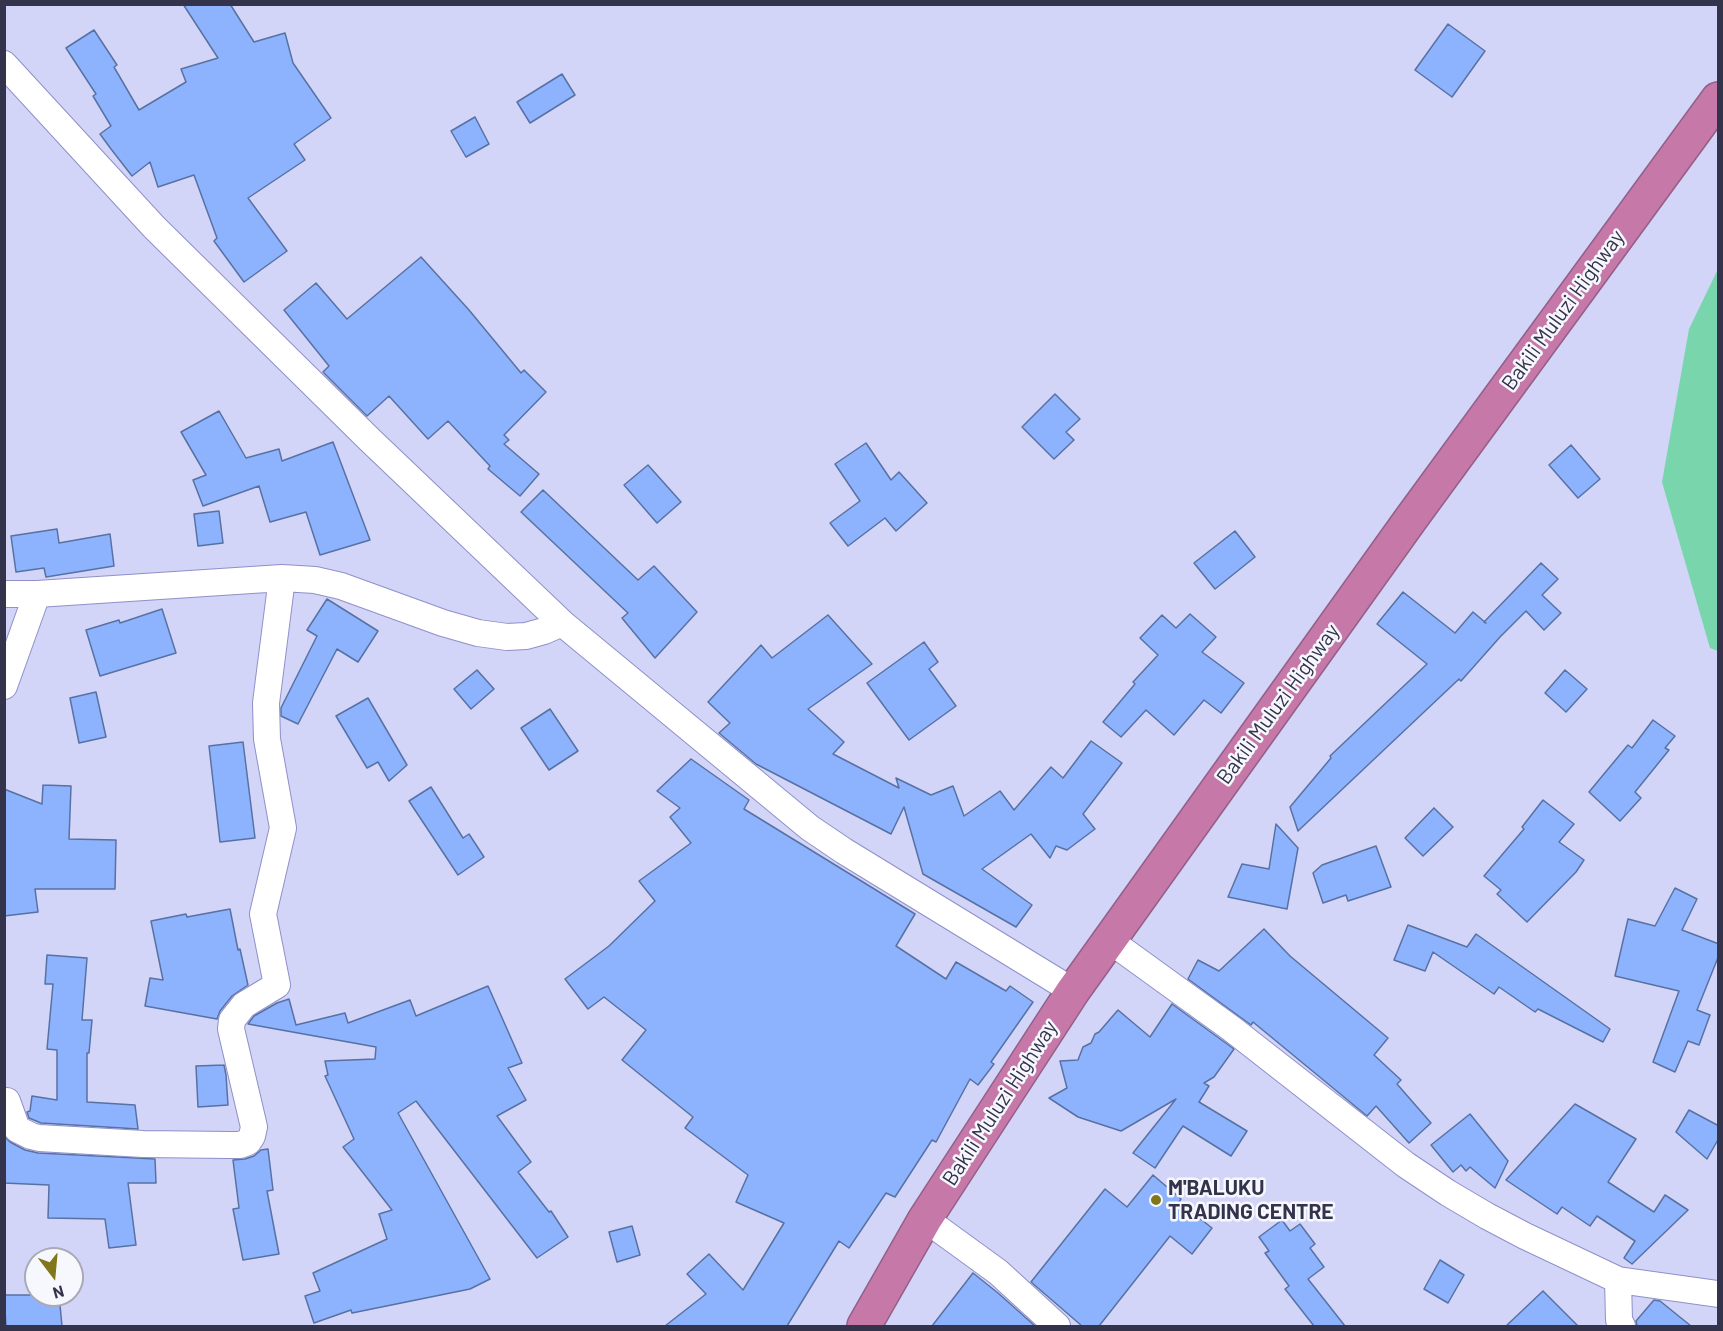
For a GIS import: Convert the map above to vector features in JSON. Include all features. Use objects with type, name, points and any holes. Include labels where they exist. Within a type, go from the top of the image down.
[{"type":"highway","name":"Bakili Muluzi Highway","points":[[864,1326],[926,1219],[1073,991],[1410,520],[1719,99]]},
{"type":"street","points":[[4,64],[162,235],[370,440],[562,623],[810,828],[1073,991]]},
{"type":"street","points":[[4,594],[37,594],[282,578],[315,580],[341,586],[443,624],[478,633],[507,637],[525,636],[562,623]]},
{"type":"street","points":[[4,1101],[7,1101],[17,1129],[31,1137],[133,1144],[240,1145],[248,1142],[252,1136],[254,1127],[231,1029],[232,1020],[244,1005],[277,985],[263,914],[283,828],[267,740],[266,703],[282,578]]},
{"type":"street","points":[[4,686],[37,594]]},
{"type":"street","points":[[1109,940],[1232,1029],[1406,1165],[1458,1199],[1525,1236],[1618,1280],[1719,1294]]},
{"type":"street","points":[[926,1219],[998,1272],[1056,1326]]},
{"type":"street","points":[[1618,1280],[1619,1320],[1622,1326]]},
{"type":"green space","points":[[1718,269],[1718,651],[1710,648],[1662,482],[1689,329]]},
{"type":"building","points":[[183,4],[230,4],[254,42],[285,33],[293,63],[331,118],[294,144],[305,160],[248,198],[287,251],[244,282],[214,241],[217,238],[194,175],[158,187],[150,162],[132,176],[111,149],[100,134],[111,126],[93,96],[96,94],[66,48],[94,30],[117,65],[114,67],[139,110],[186,82],[181,69],[218,58]]},
{"type":"building","points":[[1448,24],[1485,51],[1452,97],[1415,70]]},
{"type":"building","points":[[562,74],[575,95],[530,123],[517,102]]},
{"type":"building","points":[[475,117],[489,144],[466,157],[451,131]]},
{"type":"building","points":[[421,257],[521,373],[524,370],[546,392],[504,435],[509,440],[504,444],[539,474],[520,496],[488,469],[490,466],[448,421],[428,439],[389,396],[367,416],[323,372],[329,366],[284,310],[316,283],[347,319]]},
{"type":"building","points":[[1055,394],[1080,419],[1066,432],[1074,440],[1054,459],[1022,427]]},
{"type":"building","points":[[219,411],[246,458],[279,449],[282,461],[333,442],[370,540],[320,555],[306,512],[270,522],[259,486],[203,506],[193,480],[206,475],[181,432]]},
{"type":"building","points":[[866,443],[891,480],[899,472],[927,503],[896,531],[885,518],[848,546],[830,523],[860,501],[835,464]]},
{"type":"building","points":[[1571,445],[1600,479],[1578,498],[1549,465]]},
{"type":"building","points":[[648,465],[681,502],[657,523],[624,485]]},
{"type":"building","points":[[543,490],[638,580],[654,566],[697,612],[655,658],[622,618],[628,613],[521,512]]},
{"type":"building","points":[[219,511],[223,543],[198,546],[194,514]]},
{"type":"building","points":[[57,529],[59,543],[110,534],[114,566],[46,577],[44,568],[16,572],[11,536]]},
{"type":"building","points":[[1235,531],[1255,557],[1215,589],[1194,563]]},
{"type":"building","points":[[1541,563],[1558,579],[1542,595],[1561,613],[1544,630],[1526,611],[1461,681],[1459,679],[1298,831],[1290,807],[1331,758],[1330,756],[1427,664],[1377,624],[1403,592],[1455,633],[1473,612],[1484,622]]},
{"type":"building","points":[[327,599],[378,631],[358,662],[337,649],[298,724],[281,716],[281,708],[317,636],[307,630]]},
{"type":"building","points":[[162,609],[176,653],[100,676],[86,630],[119,620],[120,623]]},
{"type":"building","points":[[1190,614],[1216,637],[1202,652],[1244,683],[1221,713],[1204,700],[1174,735],[1146,710],[1121,737],[1103,722],[1135,684],[1133,682],[1158,655],[1140,638],[1162,615],[1176,628]]},
{"type":"building","points":[[828,615],[872,664],[808,709],[844,742],[833,754],[899,788],[896,778],[931,795],[953,786],[964,816],[1000,791],[1014,810],[1051,767],[1063,778],[1091,741],[1122,763],[1083,814],[1095,829],[1067,850],[1056,846],[1050,858],[1031,834],[982,869],[1032,905],[1016,927],[923,874],[904,807],[891,834],[756,764],[719,733],[730,723],[708,702],[761,645],[772,658]]},
{"type":"building","points":[[924,642],[938,662],[929,669],[956,706],[909,740],[867,683]]},
{"type":"building","points":[[477,670],[494,689],[471,709],[454,689]]},
{"type":"building","points":[[1565,670],[1587,689],[1566,712],[1545,693]]},
{"type":"building","points":[[96,692],[106,737],[79,743],[70,698]]},
{"type":"building","points":[[368,698],[407,765],[389,781],[378,762],[367,768],[336,716]]},
{"type":"building","points":[[550,709],[578,751],[549,770],[521,728]]},
{"type":"building","points":[[1653,720],[1675,736],[1665,748],[1669,750],[1635,792],[1641,798],[1620,821],[1589,792],[1628,745],[1632,748]]},
{"type":"building","points":[[243,742],[255,838],[220,842],[209,746]]},
{"type":"building","points":[[691,759],[749,800],[744,809],[915,914],[896,946],[946,979],[956,962],[1006,991],[1010,986],[1033,1002],[991,1062],[994,1064],[978,1085],[970,1079],[936,1142],[932,1140],[895,1197],[886,1193],[849,1248],[839,1241],[787,1326],[665,1326],[706,1294],[687,1274],[709,1254],[743,1290],[784,1223],[736,1202],[748,1175],[685,1128],[693,1117],[622,1060],[646,1030],[604,997],[588,1009],[565,979],[609,946],[655,901],[639,881],[691,843],[670,817],[680,808],[657,791]]},
{"type":"building","points":[[43,785],[71,786],[69,839],[116,840],[115,889],[35,889],[38,912],[4,916],[4,789],[42,804]]},
{"type":"building","points":[[431,787],[463,838],[469,834],[484,857],[458,875],[409,801]]},
{"type":"building","points":[[1543,800],[1574,824],[1559,842],[1584,860],[1576,872],[1527,922],[1497,894],[1501,890],[1484,876],[1524,829],[1522,827]]},
{"type":"building","points":[[1434,808],[1453,827],[1423,856],[1405,838]]},
{"type":"building","points":[[1276,824],[1298,848],[1287,909],[1228,897],[1242,864],[1269,869]]},
{"type":"building","points":[[1376,846],[1391,887],[1348,901],[1346,895],[1323,903],[1313,873],[1322,865]]},
{"type":"building","points":[[1675,888],[1697,899],[1682,930],[1719,944],[1719,955],[1697,1010],[1710,1015],[1699,1045],[1688,1041],[1675,1072],[1653,1062],[1679,991],[1615,976],[1628,919],[1655,926]]},
{"type":"building","points":[[230,909],[248,985],[232,996],[220,1011],[217,1019],[145,1006],[150,978],[163,980],[151,921]]},
{"type":"building","points":[[1408,925],[1467,947],[1476,934],[1610,1029],[1603,1042],[1538,1009],[1535,1012],[1499,987],[1494,994],[1433,952],[1425,971],[1394,960]]},
{"type":"building","points":[[1264,929],[1290,956],[1388,1038],[1374,1055],[1401,1080],[1397,1084],[1431,1123],[1409,1143],[1376,1106],[1367,1116],[1253,1022],[1251,1025],[1188,979],[1198,960],[1219,971]]},
{"type":"building","points":[[47,955],[87,958],[82,1020],[92,1020],[89,1053],[87,1053],[87,1102],[135,1105],[138,1129],[41,1123],[29,1118],[27,1112],[30,1111],[32,1096],[57,1100],[57,1050],[47,1049],[53,984],[45,984]]},
{"type":"building","points":[[488,986],[522,1063],[508,1068],[526,1100],[497,1116],[531,1162],[518,1172],[549,1212],[551,1211],[568,1237],[537,1258],[416,1101],[398,1113],[490,1279],[470,1289],[352,1313],[351,1310],[314,1323],[305,1296],[320,1291],[313,1273],[387,1239],[379,1214],[392,1210],[343,1147],[354,1139],[325,1076],[328,1075],[325,1061],[375,1059],[376,1047],[248,1024],[254,1016],[289,999],[296,1025],[345,1013],[348,1023],[410,1000],[416,1016]]},
{"type":"building","points":[[1172,1004],[1234,1049],[1214,1077],[1204,1083],[1209,1086],[1199,1102],[1247,1131],[1231,1156],[1183,1126],[1155,1168],[1133,1153],[1176,1099],[1121,1131],[1078,1117],[1049,1098],[1067,1088],[1060,1061],[1078,1060],[1083,1047],[1091,1043],[1095,1034],[1118,1010],[1150,1037]]},
{"type":"building","points":[[224,1065],[228,1105],[198,1107],[196,1066]]},
{"type":"building","points":[[1575,1104],[1636,1139],[1608,1182],[1654,1212],[1665,1195],[1688,1210],[1632,1264],[1624,1258],[1635,1241],[1597,1216],[1590,1226],[1562,1207],[1557,1214],[1506,1180]]},
{"type":"building","points":[[1689,1110],[1719,1126],[1719,1138],[1707,1159],[1676,1132]]},
{"type":"building","points":[[1470,1114],[1508,1161],[1495,1188],[1470,1167],[1466,1171],[1461,1165],[1453,1172],[1431,1145]]},
{"type":"building","points":[[4,1136],[25,1150],[38,1153],[155,1159],[156,1183],[128,1183],[136,1245],[109,1248],[105,1219],[48,1218],[49,1185],[4,1183]]},
{"type":"building","points":[[268,1149],[273,1190],[267,1191],[279,1254],[243,1260],[233,1209],[239,1208],[233,1160],[245,1159],[261,1150]]},
{"type":"building","points":[[1153,1175],[1181,1199],[1179,1202],[1212,1228],[1192,1254],[1170,1236],[1099,1326],[1082,1326],[1031,1282],[1105,1189],[1127,1207]]},
{"type":"building","points":[[1282,1220],[1290,1231],[1300,1224],[1315,1244],[1310,1248],[1324,1267],[1308,1279],[1345,1326],[1314,1326],[1285,1289],[1289,1286],[1265,1253],[1269,1251],[1259,1237]]},
{"type":"building","points":[[632,1226],[640,1255],[617,1262],[609,1232]]},
{"type":"building","points":[[1440,1260],[1464,1275],[1448,1303],[1424,1289]]},
{"type":"building","points":[[973,1273],[998,1293],[1035,1326],[932,1326]]},
{"type":"building","points":[[1543,1291],[1578,1326],[1506,1326]]},
{"type":"building","points":[[4,1295],[24,1295],[24,1307],[60,1307],[62,1326],[6,1326]]},
{"type":"building","points":[[1654,1300],[1660,1301],[1691,1326],[1637,1326],[1636,1321]]},
{"type":"place","name":"M'BALUKU TRADING CENTRE","points":[[1156,1200]]}]
